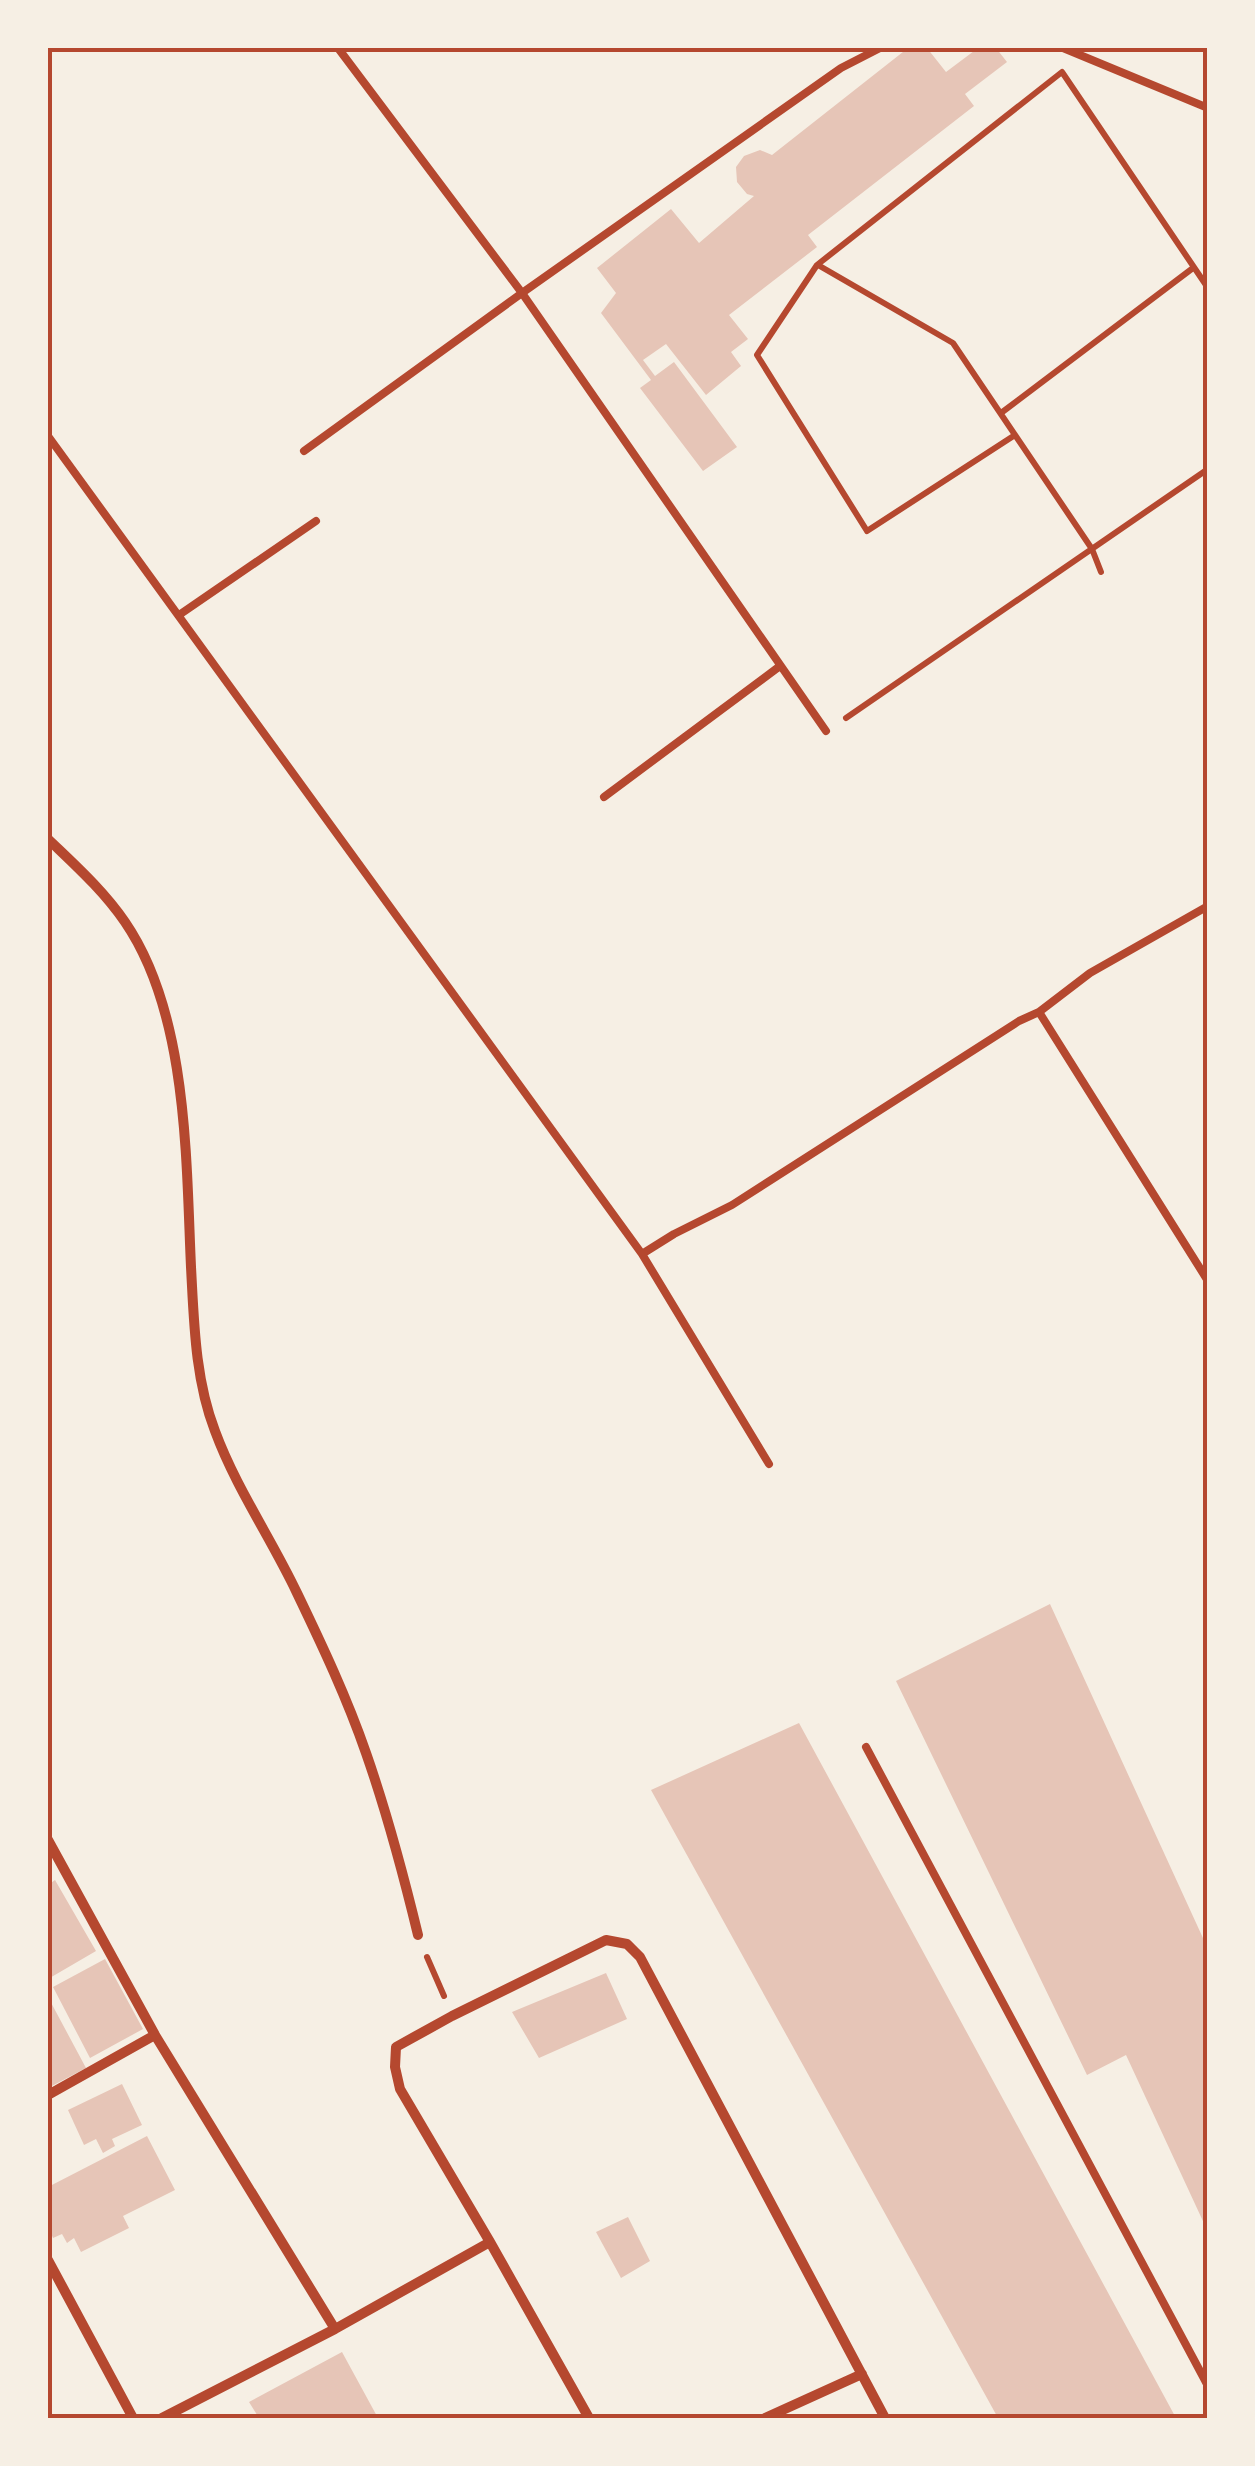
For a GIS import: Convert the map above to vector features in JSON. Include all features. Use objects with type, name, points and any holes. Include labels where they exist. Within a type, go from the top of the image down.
[{"type":"street","points":[[48,839],[95,884],[125,922],[144,956],[164,1007],[178,1074],[194,1337],[214,1430],[295,1588],[366,1750],[396,1843],[418,1935]]},
{"type":"street","points":[[49,1847],[155,2034],[335,2329]]},
{"type":"street","points":[[589,2418],[400,2089],[394,2067],[396,2048],[606,1940],[626,1944],[640,1958],[885,2418]]},
{"type":"street","points":[[48,2094],[155,2034]]},
{"type":"street","points":[[162,2418],[335,2329],[490,2242]]},
{"type":"street","points":[[48,2260],[133,2418]]},
{"type":"street","points":[[765,2418],[862,2374]]},
{"type":"lane","points":[[338,48],[522,293],[826,732]]},
{"type":"lane","points":[[304,451],[840,68],[880,48]]},
{"type":"lane","points":[[1063,48],[1208,108]]},
{"type":"lane","points":[[48,436],[642,1254],[769,1464]]},
{"type":"lane","points":[[179,614],[316,521]]},
{"type":"lane","points":[[604,797],[780,666]]},
{"type":"lane","points":[[642,1254],[732,1205],[1038,1012],[1090,973],[1208,906]]},
{"type":"lane","points":[[1038,1012],[1208,1281]]},
{"type":"lane","points":[[866,1747],[1208,2386]]},
{"type":"path","points":[[1015,435],[867,531],[756,355],[817,265],[1062,72],[1208,288]]},
{"type":"path","points":[[817,265],[952,343],[1092,548],[1101,572]]},
{"type":"path","points":[[1000,413],[1194,268]]},
{"type":"path","points":[[826,732],[1208,469]]},
{"type":"path","points":[[418,1935],[452,2016]]},
{"type":"building","points":[[908,48],[927,48],[946,72],[978,48],[996,48],[1007,62],[965,94],[974,106],[808,235],[817,247],[729,315],[748,339],[731,352],[741,366],[706,395],[666,344],[643,360],[655,376],[674,362],[737,447],[703,471],[640,388],[651,380],[601,313],[616,293],[597,268],[671,209],[699,243],[754,196],[737,182],[736,167],[744,156],[760,150],[772,155]]},
{"type":"building","points":[[1050,1604],[1208,1949],[1208,2232],[1126,2055],[1087,2075],[896,1681]]},
{"type":"building","points":[[799,1723],[1176,2418],[998,2418],[651,1790]]},
{"type":"building","points":[[55,1880],[96,1951],[48,1979],[48,1885]]},
{"type":"building","points":[[105,1959],[143,2029],[90,2058],[53,1987]]},
{"type":"building","points":[[606,1973],[627,2019],[539,2058],[512,2012]]},
{"type":"building","points":[[48,1997],[86,2068],[48,2088]]},
{"type":"building","points":[[122,2084],[142,2125],[112,2139],[115,2146],[103,2153],[96,2139],[84,2145],[68,2110]]},
{"type":"building","points":[[147,2136],[175,2190],[123,2216],[129,2228],[81,2252],[74,2238],[67,2243],[62,2234],[53,2238],[48,2227],[48,2187]]},
{"type":"building","points":[[628,2217],[650,2261],[621,2278],[596,2232]]},
{"type":"building","points":[[342,2352],[378,2418],[259,2418],[249,2402]]}]
